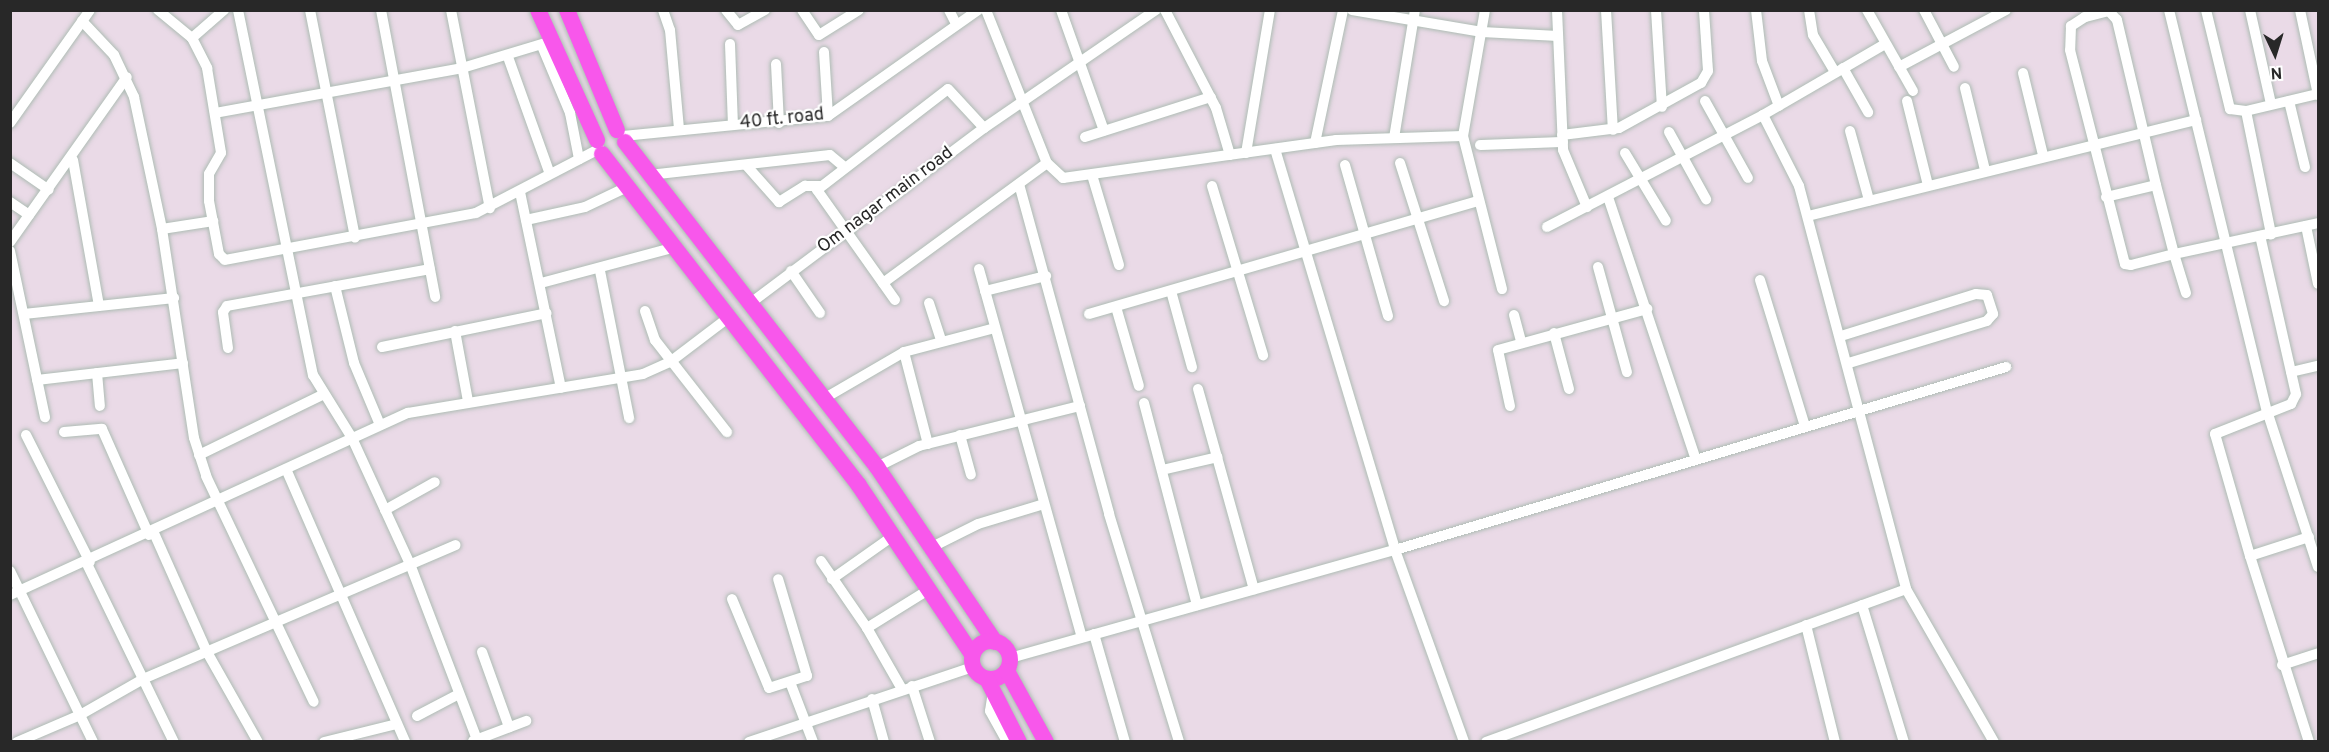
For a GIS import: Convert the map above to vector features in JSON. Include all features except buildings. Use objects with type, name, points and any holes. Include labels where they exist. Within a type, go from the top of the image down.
[{"type":"highway","points":[[538,10],[547,43],[599,148],[625,188],[728,318],[893,536],[990,686],[1019,741]]},
{"type":"highway","points":[[567,10],[622,136],[649,175],[752,302],[877,467],[995,642],[1046,741]]},
{"type":"highway","points":[[599,148],[607,129],[622,136]]},
{"type":"highway","points":[[599,148],[618,155],[622,136]]},
{"type":"highway","points":[[973,660],[979,644],[995,642]]},
{"type":"highway","points":[[990,686],[1008,664]]},
{"type":"street","points":[[13,115],[90,10]]},
{"type":"street","points":[[158,10],[192,38],[204,57],[220,153],[209,174],[213,221],[219,254],[225,260],[355,238],[490,208],[599,148]]},
{"type":"street","points":[[192,38],[224,10]]},
{"type":"street","points":[[238,10],[294,293],[322,395],[352,438],[410,564],[456,676],[457,695],[476,741],[526,722]]},
{"type":"street","points":[[310,10],[355,238]]},
{"type":"street","points":[[381,10],[435,297]]},
{"type":"street","points":[[451,10],[490,208]]},
{"type":"street","points":[[663,10],[679,129]]},
{"type":"street","points":[[726,10],[738,25],[765,10]]},
{"type":"street","points":[[802,10],[819,35],[859,10]]},
{"type":"street","points":[[948,10],[956,24]]},
{"type":"street","name":"40 ft. road","points":[[622,136],[679,129],[779,123],[828,116],[978,10]]},
{"type":"street","points":[[986,10],[1047,163],[1063,178],[1315,143],[1463,136]]},
{"type":"street","points":[[1061,10],[1104,131]]},
{"type":"street","points":[[1023,103],[1156,10]]},
{"type":"street","points":[[1165,10],[1211,97],[1230,155]]},
{"type":"street","points":[[1245,153],[1270,10]]},
{"type":"street","points":[[1315,143],[1343,10]]},
{"type":"street","points":[[1352,10],[1414,16],[1482,32],[1558,36]]},
{"type":"street","points":[[1485,10],[1463,136],[1477,201],[1502,289]]},
{"type":"street","points":[[1557,10],[1562,139],[1569,175],[1587,207]]},
{"type":"street","points":[[1606,10],[1613,130]]},
{"type":"street","points":[[1656,10],[1662,107]]},
{"type":"street","points":[[1480,145],[1562,139],[1613,130],[1662,107],[1707,76],[1704,10]]},
{"type":"street","points":[[1756,10],[1762,61],[1779,106]]},
{"type":"street","points":[[1809,10],[1813,35],[1868,112]]},
{"type":"street","points":[[1867,10],[1913,91]]},
{"type":"street","points":[[1924,10],[1954,68]]},
{"type":"street","points":[[1899,67],[2006,10]]},
{"type":"street","points":[[2169,10],[2267,411],[2319,567]]},
{"type":"street","points":[[2206,10],[2226,103],[2246,111],[2318,95],[2300,10]]},
{"type":"street","points":[[2250,10],[2271,104]]},
{"type":"street","points":[[2186,293],[2174,254],[2156,185],[2117,20],[2109,11],[2083,14],[2071,26],[2069,41],[2124,264],[2174,254],[2227,243],[2319,223]]},
{"type":"street","points":[[1394,138],[1414,16]]},
{"type":"street","points":[[82,21],[127,77],[162,229],[199,455],[215,501],[278,621],[314,702]]},
{"type":"street","points":[[215,113],[327,95],[462,69],[508,57],[547,43],[570,113],[579,159]]},
{"type":"street","points":[[730,44],[733,125]]},
{"type":"street","points":[[1547,228],[1725,136],[1885,44]]},
{"type":"street","points":[[824,52],[828,116]]},
{"type":"street","points":[[508,57],[549,174]]},
{"type":"street","points":[[777,64],[779,123]]},
{"type":"street","points":[[2023,73],[2043,155]]},
{"type":"street","points":[[10,242],[73,159],[127,77]]},
{"type":"street","points":[[1965,88],[1985,170]]},
{"type":"street","points":[[895,300],[817,195],[820,186],[843,166],[948,89],[984,128]]},
{"type":"street","points":[[1084,137],[1211,97]]},
{"type":"street","points":[[1705,101],[1748,178]]},
{"type":"street","points":[[1907,101],[1928,185]]},
{"type":"street","points":[[2289,101],[2304,166]]},
{"type":"street","name":"Om nagar main road","points":[[752,302],[984,128],[1023,103]]},
{"type":"street","points":[[2246,111],[2265,235],[2295,401],[2215,434],[2282,664],[2309,741]]},
{"type":"street","points":[[1763,115],[1787,157],[1808,216],[1862,410],[1905,589],[1994,741]]},
{"type":"street","points":[[1808,216],[2094,142],[2196,120]]},
{"type":"street","points":[[1850,131],[1869,200]]},
{"type":"street","points":[[1669,132],[1706,199]]},
{"type":"street","points":[[1275,149],[1395,550],[1464,741]]},
{"type":"street","points":[[1625,153],[1666,220]]},
{"type":"street","points":[[649,175],[830,156],[843,166]]},
{"type":"street","points":[[73,159],[99,306]]},
{"type":"street","points":[[10,163],[49,190]]},
{"type":"street","points":[[883,283],[1047,163]]},
{"type":"street","points":[[1400,163],[1444,301]]},
{"type":"street","points":[[746,165],[779,202],[805,186],[820,186]]},
{"type":"street","points":[[1345,165],[1388,316]]},
{"type":"street","points":[[1092,175],[1119,265]]},
{"type":"street","points":[[1019,184],[1140,621],[1179,741]]},
{"type":"street","points":[[2106,197],[2156,185]]},
{"type":"street","points":[[1212,186],[1263,355]]},
{"type":"street","points":[[526,220],[585,207],[625,188]]},
{"type":"street","points":[[520,192],[541,283],[561,388]]},
{"type":"street","points":[[1608,197],[1696,460]]},
{"type":"street","points":[[1089,314],[1477,201]]},
{"type":"street","points":[[10,202],[29,215]]},
{"type":"street","points":[[162,229],[213,221]]},
{"type":"street","points":[[2306,226],[2319,284]]},
{"type":"street","points":[[541,283],[600,270],[672,248]]},
{"type":"street","points":[[10,250],[45,417]]},
{"type":"street","points":[[1598,267],[1627,372]]},
{"type":"street","points":[[228,348],[224,308],[430,269]]},
{"type":"street","points":[[979,269],[1082,637]]},
{"type":"street","points":[[600,270],[629,418]]},
{"type":"street","points":[[791,271],[820,313]]},
{"type":"street","points":[[985,291],[1046,276]]},
{"type":"street","points":[[1760,280],[1805,426]]},
{"type":"street","points":[[335,286],[354,363],[380,425]]},
{"type":"street","points":[[1171,291],[1192,367]]},
{"type":"street","points":[[1841,336],[1976,294],[1987,295],[1993,314],[1987,321],[1849,363]]},
{"type":"street","points":[[24,314],[174,298]]},
{"type":"street","points":[[929,303],[941,340]]},
{"type":"street","points":[[1116,307],[1139,386]]},
{"type":"street","points":[[1510,406],[1496,357],[1498,350],[1647,309]]},
{"type":"street","points":[[645,310],[655,340],[670,363],[727,432]]},
{"type":"street","points":[[382,347],[547,313]]},
{"type":"street","points":[[1514,315],[1521,342]]},
{"type":"street","points":[[15,593],[88,563],[380,425],[468,401],[622,380],[670,363],[728,318]]},
{"type":"street","points":[[825,398],[904,352],[941,340],[995,328]]},
{"type":"street","points":[[455,331],[468,401]]},
{"type":"street","points":[[1554,333],[1569,389]]},
{"type":"street","points":[[904,352],[928,444]]},
{"type":"street","points":[[37,380],[183,363]]},
{"type":"street","points":[[2291,372],[2319,366]]},
{"type":"street","points":[[1008,664],[1082,637],[1395,550],[2006,367]]},
{"type":"street","points":[[97,373],[100,406]]},
{"type":"street","points":[[1198,389],[1254,589]]},
{"type":"street","points":[[199,455],[322,395]]},
{"type":"street","points":[[1144,403],[1197,605]]},
{"type":"street","points":[[877,467],[928,444],[1080,406]]},
{"type":"street","points":[[63,432],[102,429],[207,652],[258,741]]},
{"type":"street","points":[[26,435],[174,741]]},
{"type":"street","points":[[960,435],[971,475]]},
{"type":"street","points":[[1162,470],[1218,458]]},
{"type":"street","points":[[286,469],[343,592],[405,741]]},
{"type":"street","points":[[385,510],[435,482]]},
{"type":"street","points":[[932,547],[978,524],[1044,504]]},
{"type":"street","points":[[832,579],[893,536]]},
{"type":"street","points":[[2250,556],[2309,537]]},
{"type":"street","points":[[10,735],[15,741],[81,715],[143,679],[455,545]]},
{"type":"street","points":[[821,561],[907,688],[930,741]]},
{"type":"street","points":[[10,572],[15,593],[93,741]]},
{"type":"street","points":[[732,599],[766,685],[790,682],[807,676],[808,669],[778,579]]},
{"type":"street","points":[[1486,741],[1905,589]]},
{"type":"street","points":[[867,628],[928,590]]},
{"type":"street","points":[[1862,605],[1904,741]]},
{"type":"street","points":[[1806,626],[1835,741]]},
{"type":"street","points":[[1095,634],[1125,741]]},
{"type":"street","points":[[482,652],[509,727]]},
{"type":"street","points":[[2282,664],[2319,653]]},
{"type":"street","points":[[749,741],[907,688],[973,660]]},
{"type":"street","points":[[790,682],[813,741]]},
{"type":"street","points":[[990,686],[990,711],[1006,741]]},
{"type":"street","points":[[417,716],[457,695]]},
{"type":"street","points":[[872,699],[884,741]]},
{"type":"street","points":[[324,741],[397,724]]}]
